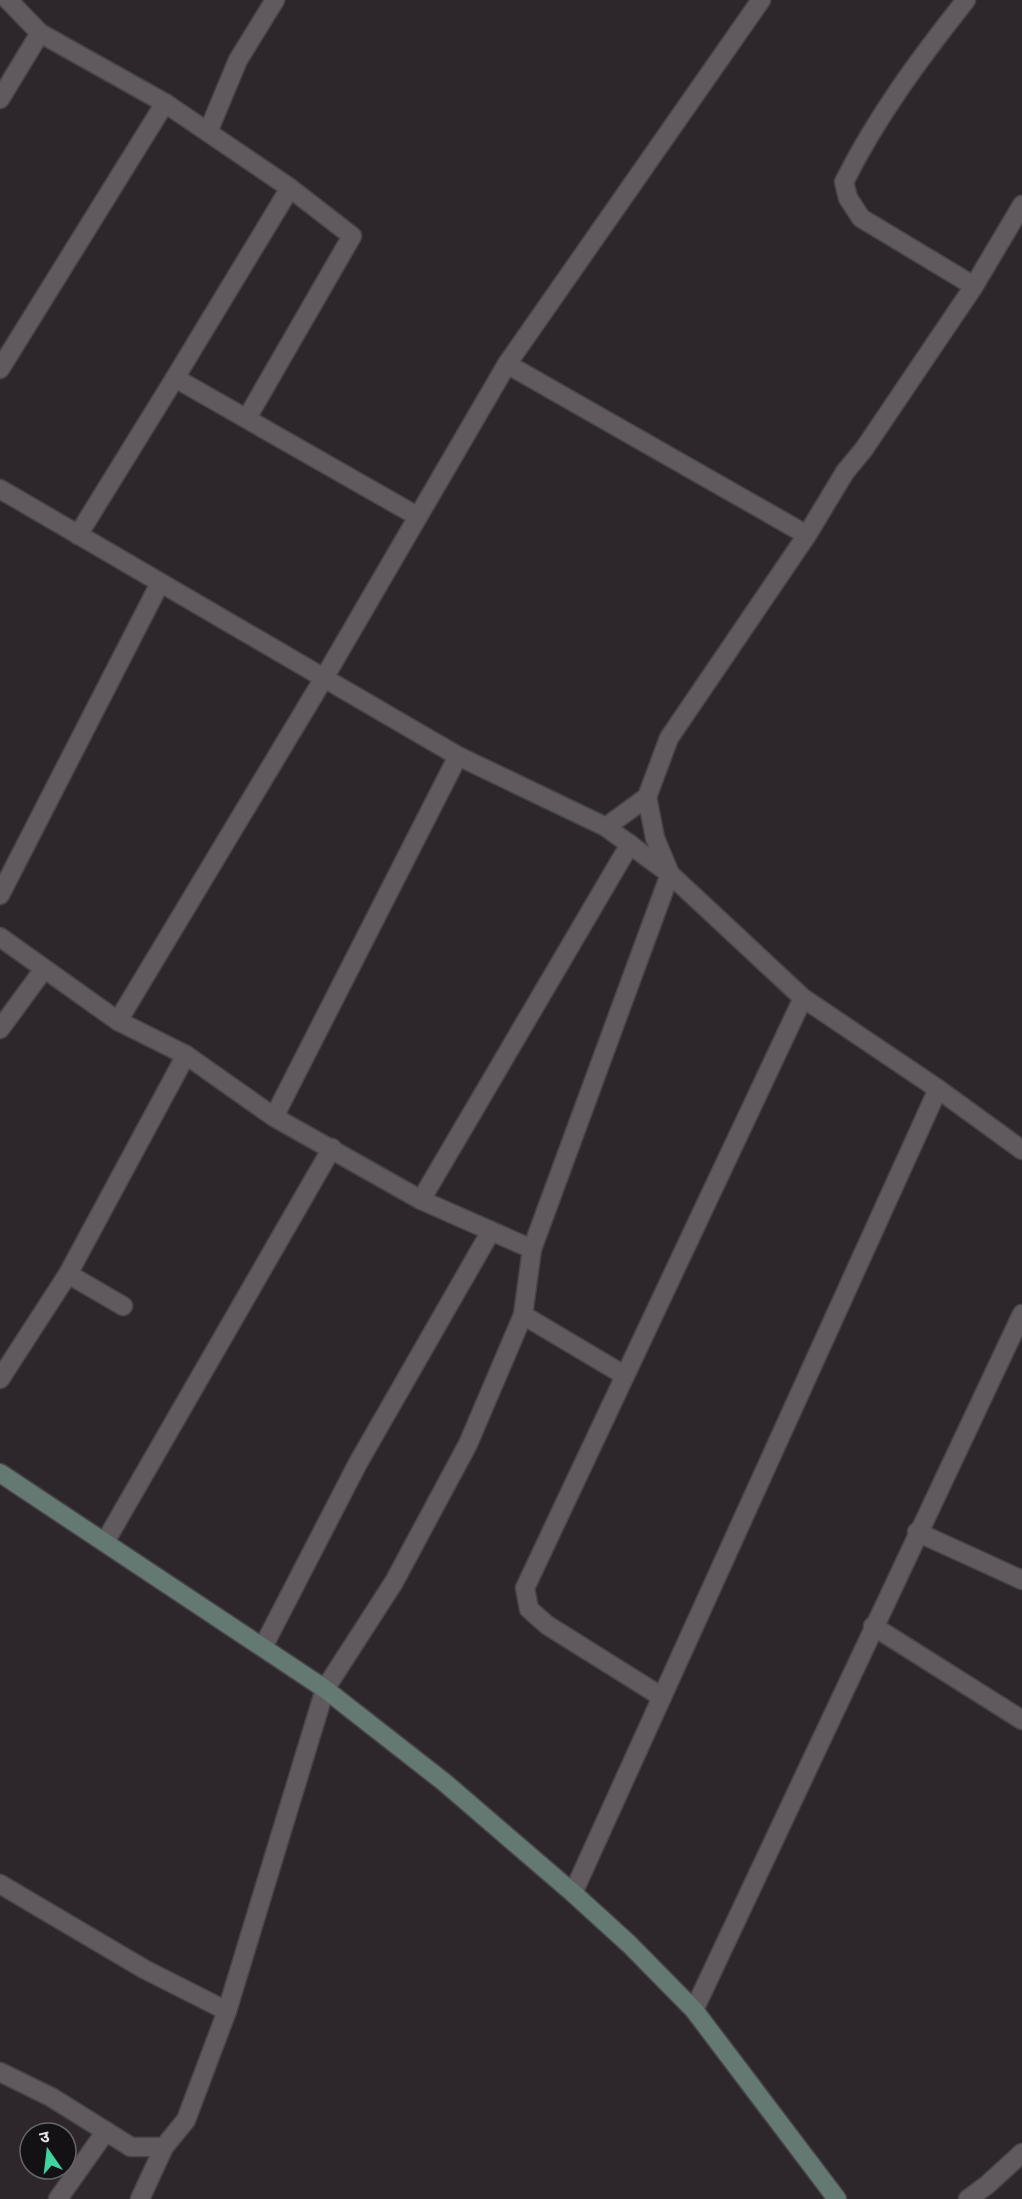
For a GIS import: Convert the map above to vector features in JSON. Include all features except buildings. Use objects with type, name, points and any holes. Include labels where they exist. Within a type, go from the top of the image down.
[{"type":"street","points":[[8,0],[40,33],[165,103],[290,188],[352,236],[246,418]]},
{"type":"street","points":[[208,132],[238,60],[275,0]]},
{"type":"street","points":[[118,1021],[324,678],[507,364],[760,0]]},
{"type":"street","points":[[966,0],[913,67],[867,136],[844,182],[848,198],[861,218],[974,285]]},
{"type":"street","points":[[0,99],[40,33]]},
{"type":"street","points":[[0,369],[165,103]]},
{"type":"street","points":[[78,534],[290,188]]},
{"type":"street","points":[[140,2199],[164,2147],[186,2120],[227,2011],[326,1689],[394,1582],[462,1454],[523,1315],[531,1249],[670,874],[655,838],[647,797],[669,738],[807,535],[845,472],[864,449],[974,285],[1022,205]]},
{"type":"street","points":[[507,364],[807,535]]},
{"type":"street","points":[[175,378],[417,516]]},
{"type":"street","points":[[0,489],[458,756],[606,827],[670,874],[803,998],[938,1089],[1022,1150]]},
{"type":"street","points":[[0,895],[160,583]]},
{"type":"street","points":[[274,1116],[458,756]]},
{"type":"street","points":[[606,827],[647,797]]},
{"type":"street","points":[[421,1200],[630,844]]},
{"type":"street","points":[[0,937],[118,1021],[186,1055],[274,1116],[421,1200],[531,1249]]},
{"type":"street","points":[[0,1029],[44,969]]},
{"type":"street","points":[[662,1697],[547,1625],[529,1609],[525,1588],[803,998]]},
{"type":"street","points":[[0,1378],[68,1274],[186,1055]]},
{"type":"street","points":[[573,1893],[938,1089]]},
{"type":"street","points":[[105,1542],[332,1148]]},
{"type":"street","points":[[263,1647],[358,1463],[491,1231]]},
{"type":"street","points":[[68,1274],[123,1306]]},
{"type":"street","points":[[694,2010],[917,1532],[1022,1314]]},
{"type":"street","points":[[523,1315],[624,1375]]},
{"type":"street","points":[[0,1473],[326,1689],[444,1782],[573,1893],[629,1944],[694,2010],[837,2199]]},
{"type":"street","points":[[917,1532],[1022,1580]]},
{"type":"street","points":[[873,1626],[1022,1720]]},
{"type":"street","points":[[0,1884],[144,1969],[227,2011]]},
{"type":"street","points":[[0,2072],[51,2097],[131,2146],[164,2147]]},
{"type":"street","points":[[58,2199],[106,2131]]},
{"type":"street","points":[[968,2199],[987,2186],[1022,2153]]}]
